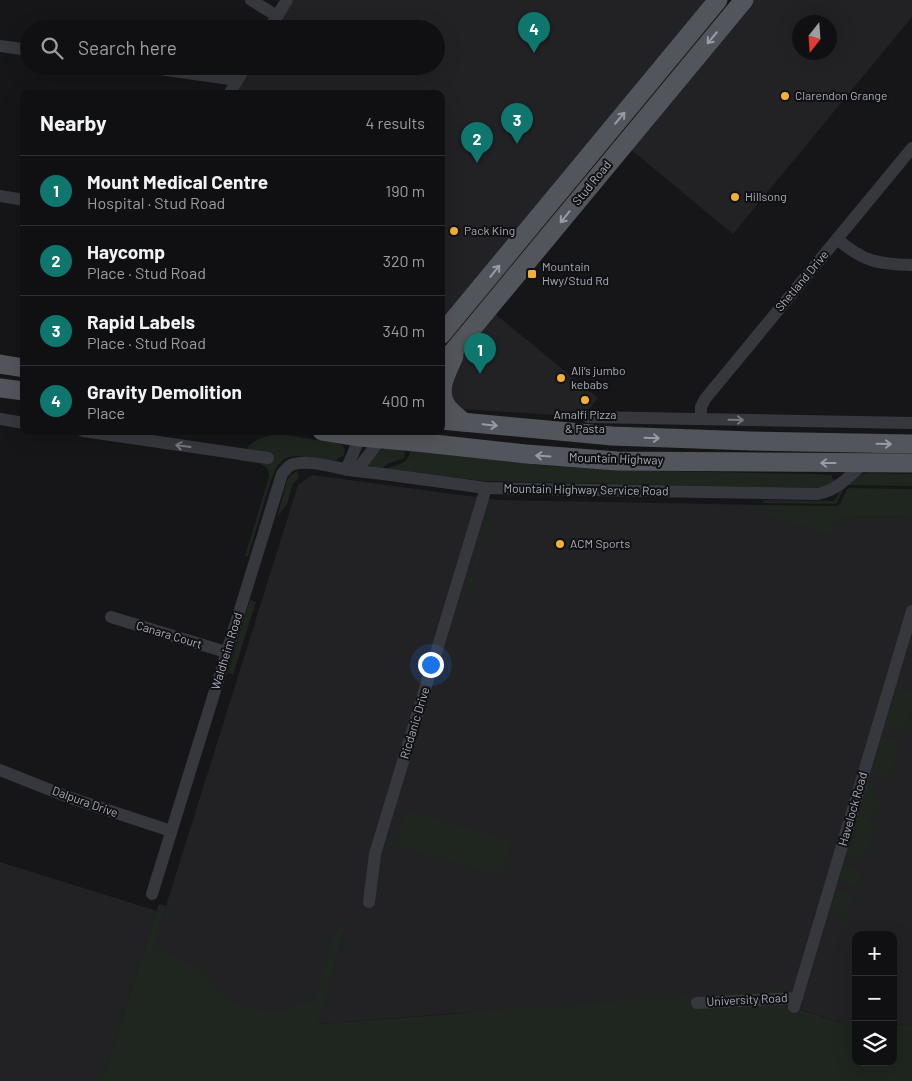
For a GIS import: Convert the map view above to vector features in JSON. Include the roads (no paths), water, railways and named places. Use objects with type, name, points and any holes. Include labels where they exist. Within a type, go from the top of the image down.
[{"type":"main road","name":"Stud Road","points":[[445,330],[718,0]]},
{"type":"main road","name":"Stud Road","points":[[445,361],[744,0]]},
{"type":"main road","points":[[587,158],[602,154],[644,120]]},
{"type":"main road","points":[[474,296],[482,299],[488,298],[506,288]]},
{"type":"main road","points":[[445,377],[460,344]]},
{"type":"main road","points":[[0,364],[20,367]]},
{"type":"main road","points":[[0,388],[20,390]]},
{"type":"main road","points":[[445,403],[463,422]]},
{"type":"main road","name":"Mountain Highway","points":[[445,420],[612,436],[912,444]]},
{"type":"main road","points":[[554,431],[559,440],[567,446],[617,461]]},
{"type":"main road","name":"Mountain Highway","points":[[373,435],[526,454],[617,461],[912,464]]},
{"type":"street","points":[[251,0],[277,16]]},
{"type":"street","points":[[275,20],[287,0]]},
{"type":"street","points":[[0,46],[20,49]]},
{"type":"street","points":[[202,75],[237,80]]},
{"type":"street","points":[[231,90],[240,75]]},
{"type":"street","name":"Shetland Drive","points":[[701,419],[701,407],[705,399],[912,148]]},
{"type":"street","points":[[0,196],[20,199]]},
{"type":"street","points":[[836,239],[854,253],[871,261],[912,265]]},
{"type":"street","points":[[588,417],[912,423]]},
{"type":"street","points":[[0,419],[20,422]]},
{"type":"street","points":[[111,435],[268,458]]},
{"type":"street","points":[[351,471],[373,435]]},
{"type":"street","points":[[351,471],[373,435]]},
{"type":"street","name":"Waldheim Road","points":[[152,894],[282,474],[290,466],[300,463],[314,463],[351,471]]},
{"type":"street","name":"Mountain Highway Service Road","points":[[351,471],[486,488],[818,494],[836,488],[864,463]]},
{"type":"street","name":"Ricdanic Drive","points":[[369,902],[375,854],[486,488]]},
{"type":"street","name":"Havelock Road","points":[[796,1003],[912,611]]},
{"type":"street","name":"Canara Court","points":[[111,617],[226,652]]},
{"type":"street","name":"Dalpura Drive","points":[[0,770],[91,805],[171,830]]},
{"type":"street","name":"University Road","points":[[697,1003],[796,1003]]},
{"type":"place","name":"Gravity Demolition","points":[[534,53]]},
{"type":"place","name":"Clarendon Grange","points":[[785,96]]},
{"type":"place","name":"Rapid Labels","points":[[517,144]]},
{"type":"place","name":"Haycomp","points":[[477,163]]},
{"type":"place","name":"Hillsong","points":[[735,197]]},
{"type":"place","name":"Pack King","points":[[454,231]]},
{"type":"place","name":"Mountain Hwy/Stud Rd","points":[[532,274]]},
{"type":"place","name":"Mount Medical Centre","points":[[480,374]]},
{"type":"place","name":"Ali’s jumbo kebabs","points":[[561,378]]},
{"type":"place","name":"Amalfi Pizza & Pasta","points":[[585,400]]},
{"type":"place","name":"ACM Sports","points":[[560,544]]}]
